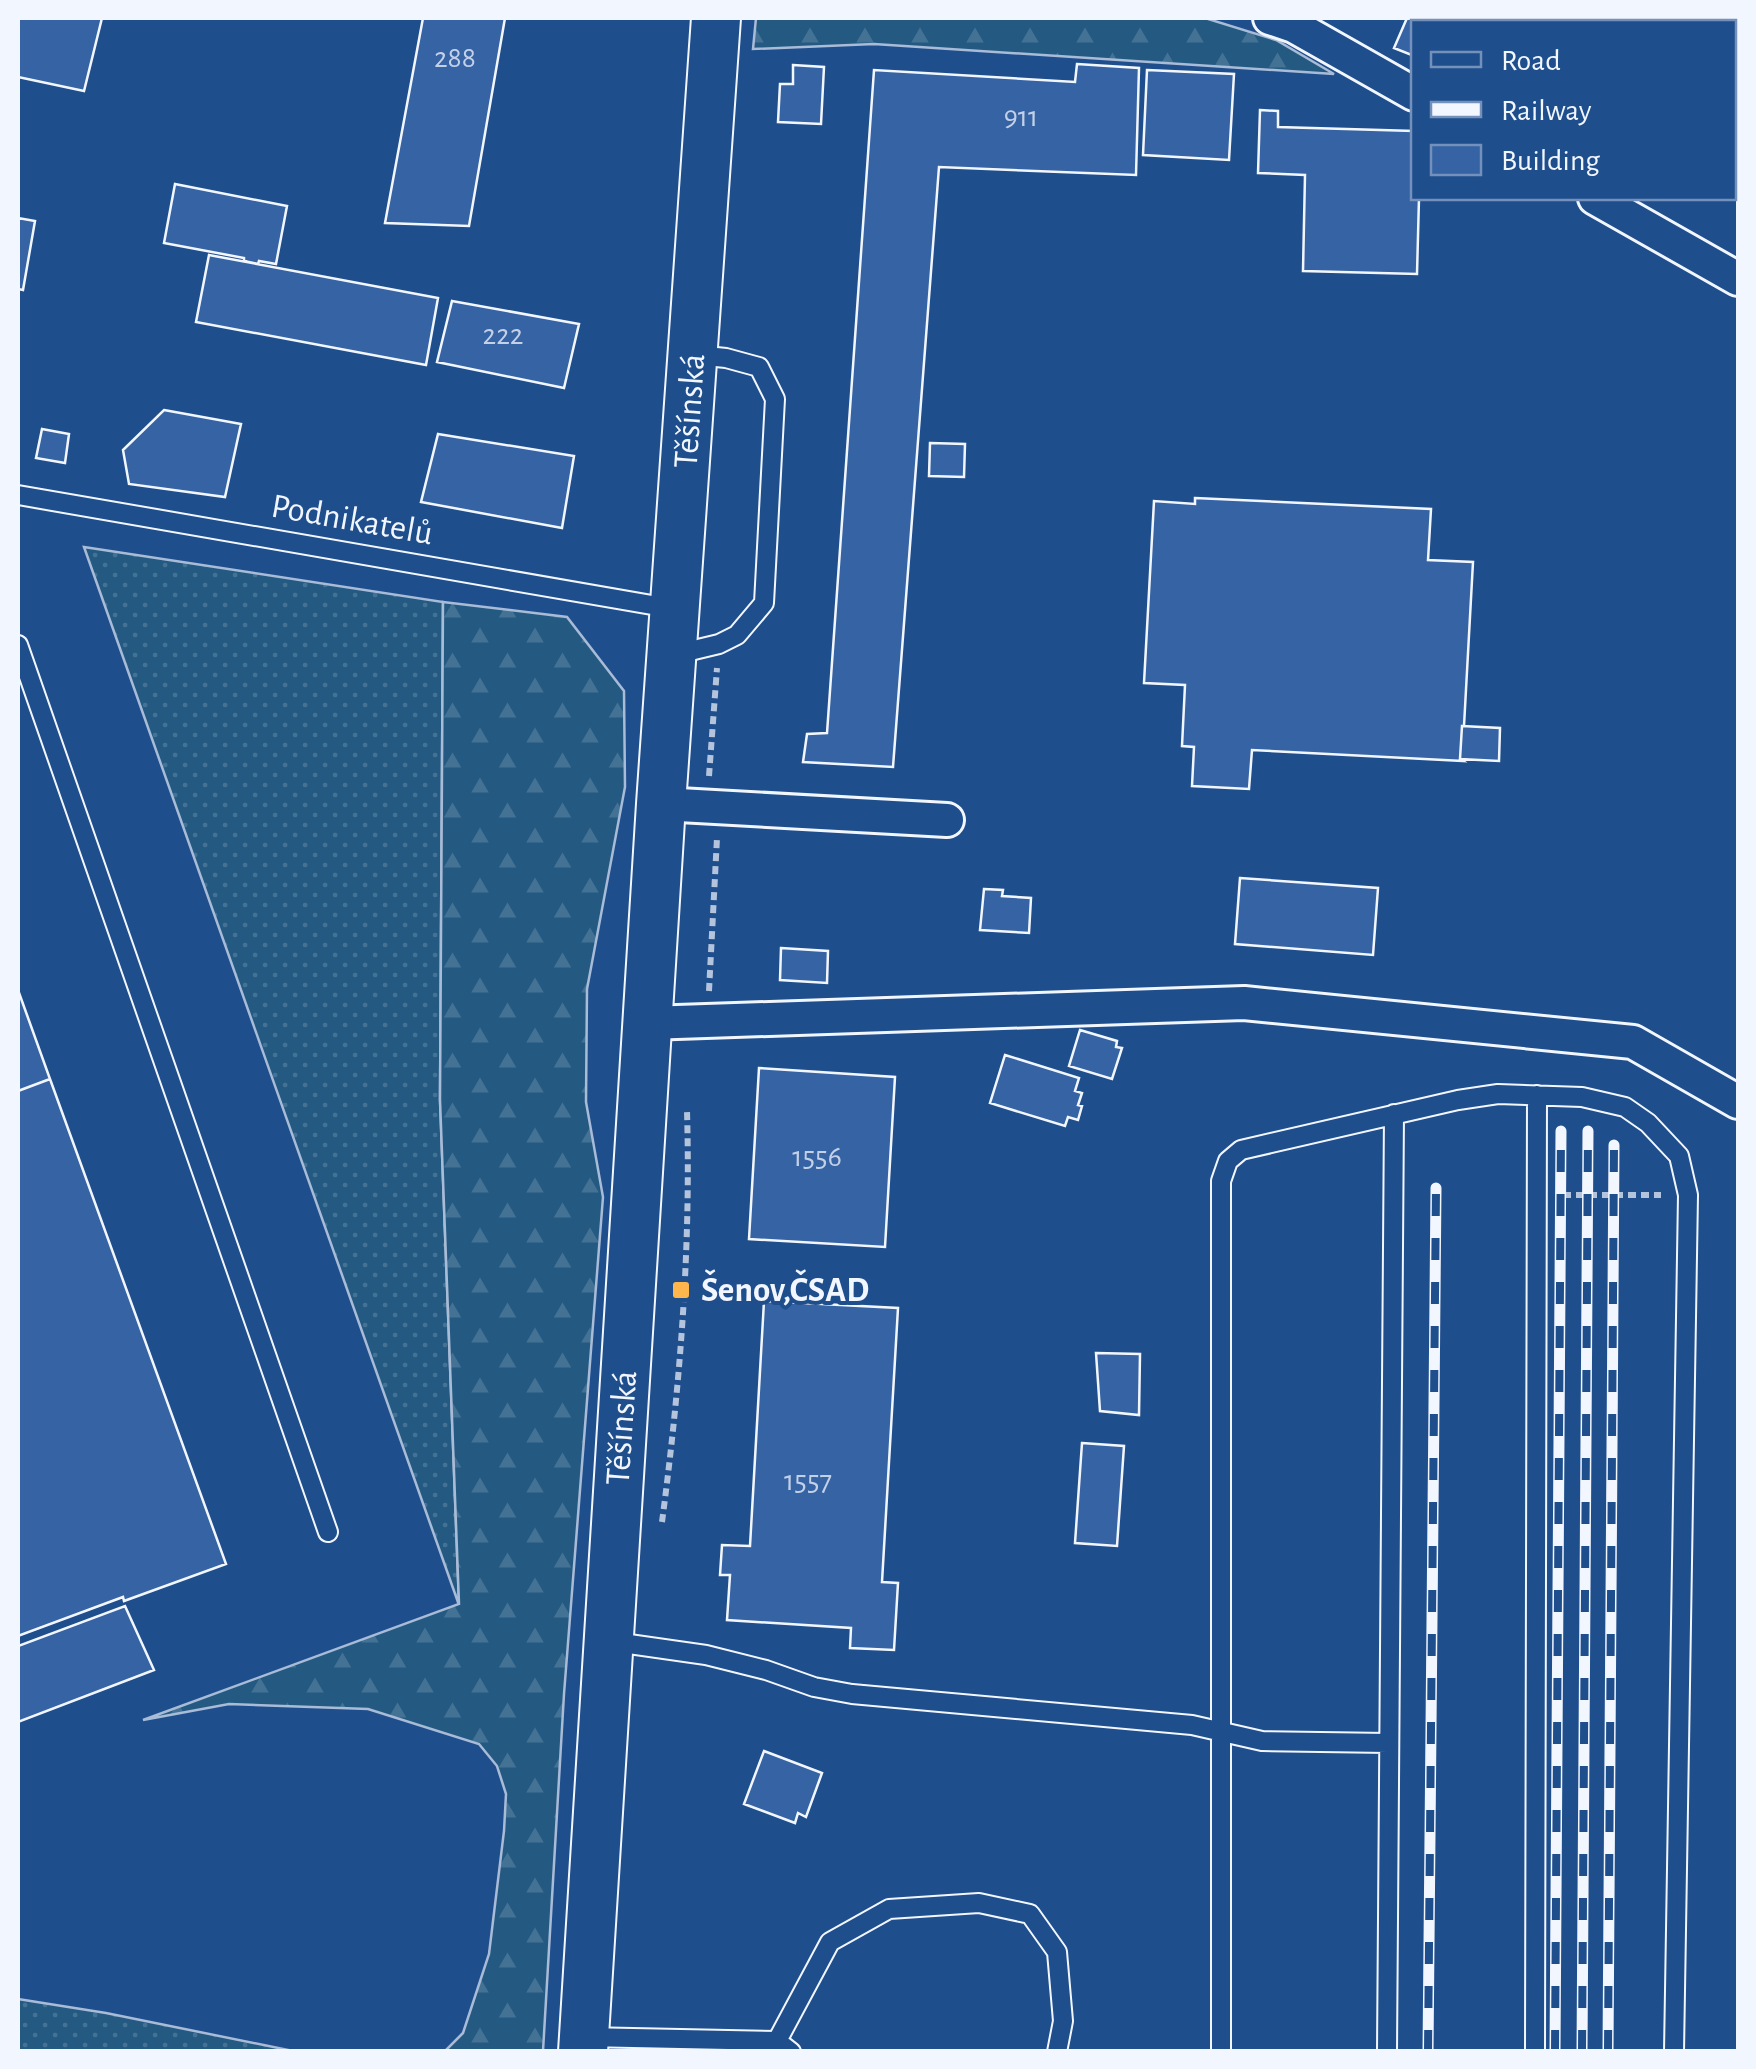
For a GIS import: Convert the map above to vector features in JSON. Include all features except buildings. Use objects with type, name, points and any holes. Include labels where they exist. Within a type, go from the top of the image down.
[{"type":"main road","name":"Těšínská","points":[[584,2044],[648,1023],[695,806],[674,631],[716,18]]},
{"type":"street","points":[[1270,18],[1294,26],[1411,92]]},
{"type":"street","points":[[1598,200],[1738,280]]},
{"type":"street","points":[[695,806],[946,820]]},
{"type":"street","points":[[648,1023],[1244,1003],[1634,1042],[1738,1102]]},
{"type":"lane","points":[[674,631],[694,650],[719,644],[736,635],[764,603],[775,398],[759,367],[694,354]]},
{"type":"lane","name":"Podnikatelů","points":[[18,496],[674,631]]},
{"type":"lane","points":[[18,644],[328,1532]]},
{"type":"lane","points":[[1221,2052],[1222,1181],[1228,1161],[1241,1150],[1498,1094],[1582,1097],[1625,1107],[1648,1122],[1678,1156],[1688,1195],[1674,2052]]},
{"type":"lane","points":[[1535,2052],[1537,1095]]},
{"type":"lane","points":[[1387,2052],[1394,1114]]},
{"type":"lane","points":[[608,1641],[706,1655],[766,1670],[814,1688],[852,1694],[1192,1725],[1262,1741],[1388,1744]]},
{"type":"lane","points":[[584,2044],[784,2046],[830,1942],[889,1909],[980,1904],[1030,1914],[1057,1952],[1063,2021],[1057,2052]]},
{"type":"path","points":[[707,1021],[695,806],[719,644]]},
{"type":"path","points":[[1537,1194],[1688,1195]]},
{"type":"green space","points":[[756,18],[1205,18],[1276,40],[1334,74],[874,44],[753,49]]},
{"type":"green space","points":[[84,547],[443,602],[440,1100],[459,1605]]},
{"type":"green space","points":[[443,602],[567,617],[624,691],[625,787],[587,989],[586,1102],[603,1197],[564,1694],[543,2051],[445,2051],[463,2033],[489,1954],[504,1831],[506,1794],[497,1766],[479,1744],[368,1709],[229,1704],[143,1720],[459,1604],[440,1100]]},
{"type":"green space","points":[[18,1999],[106,2013],[293,2051],[18,2051]]},
{"type":"railway","points":[[1555,2052],[1561,1131]]},
{"type":"railway","points":[[1582,2052],[1588,1131]]},
{"type":"railway","points":[[1608,2052],[1614,1145]]},
{"type":"railway","points":[[1428,2052],[1436,1188]]},
{"type":"place","name":"Šenov,ČSAD","points":[[681,1290]]}]
